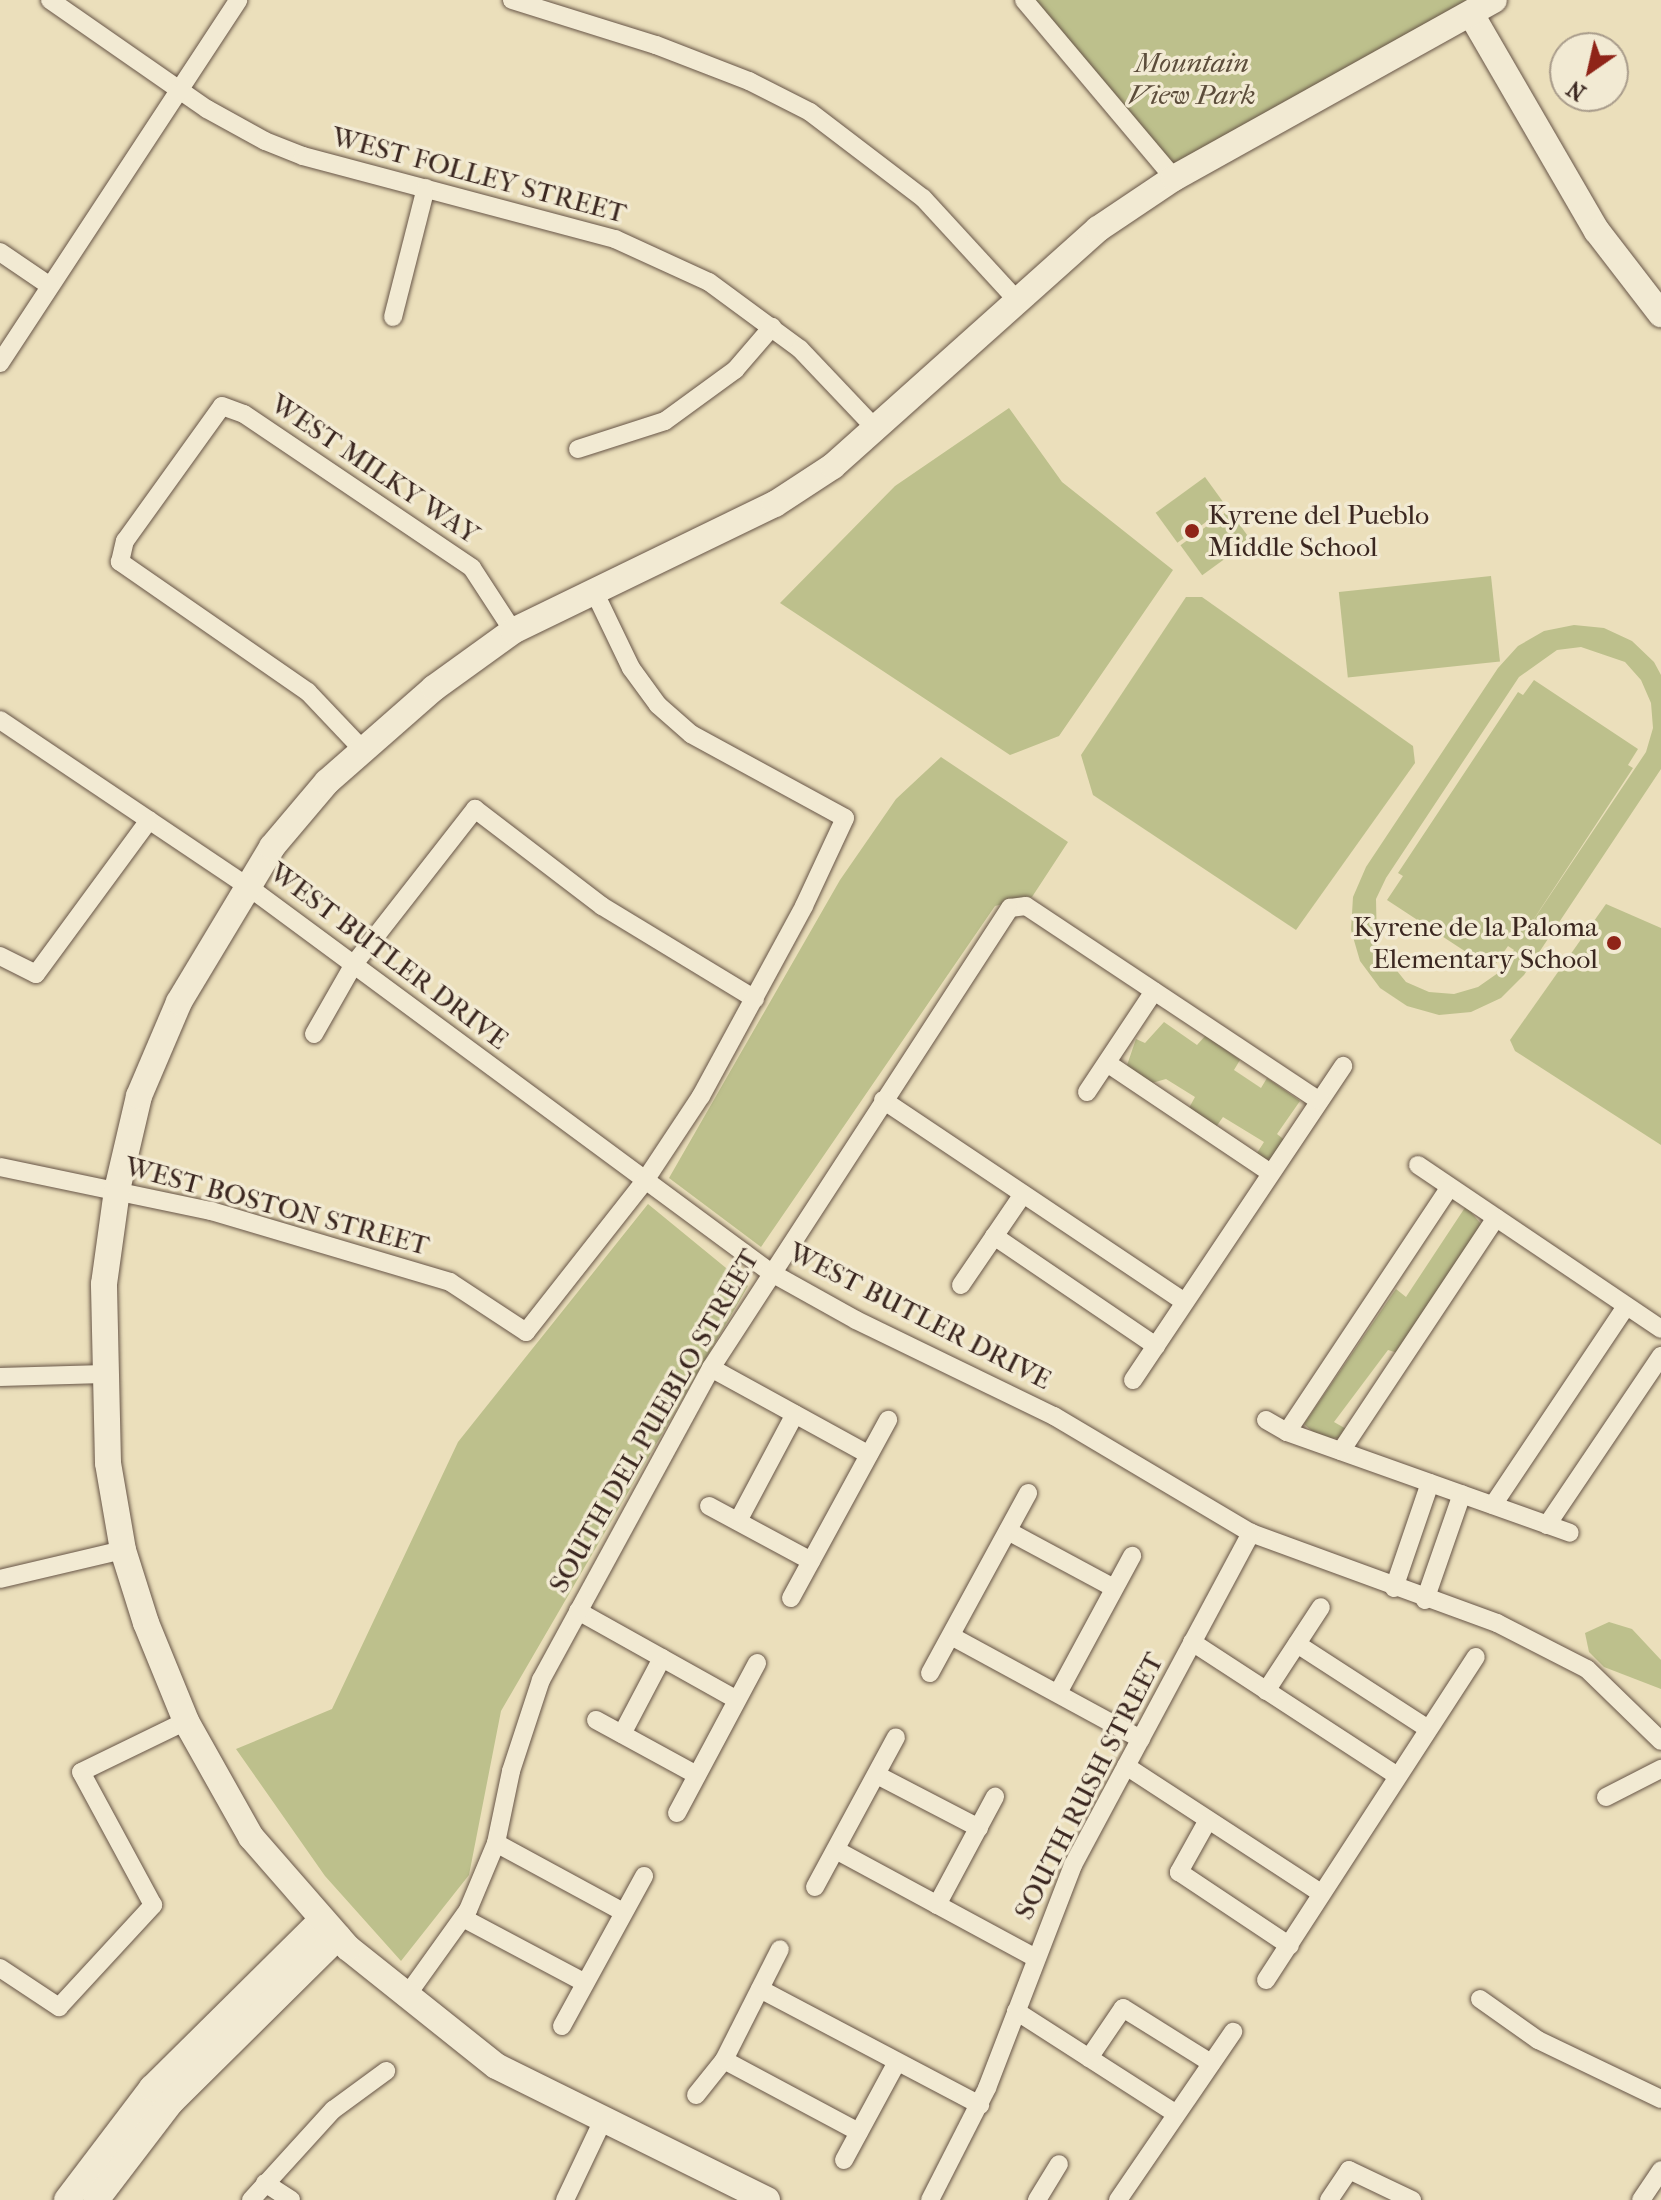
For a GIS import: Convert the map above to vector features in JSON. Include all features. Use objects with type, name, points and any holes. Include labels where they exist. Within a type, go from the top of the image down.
[{"type":"street","name":"WEST FOLLEY STREET","points":[[50,0],[178,90],[265,141],[615,239],[709,282],[800,349],[875,428]]},
{"type":"street","points":[[0,363],[238,0]]},
{"type":"street","points":[[512,0],[656,45],[749,81],[810,112],[865,149],[923,198],[1016,299]]},
{"type":"street","points":[[1024,0],[1174,178]]},
{"type":"street","points":[[767,2200],[602,2122],[496,2066],[405,1998],[330,1929],[251,1837],[186,1721],[146,1623],[123,1550],[108,1463],[104,1284],[117,1190],[139,1096],[173,1015],[246,885],[317,793],[362,749],[513,631],[775,504],[833,466],[1016,299],[1098,229],[1174,178],[1494,0]]},
{"type":"street","points":[[1471,14],[1597,231],[1661,314]]},
{"type":"street","points":[[393,317],[426,188]]},
{"type":"street","points":[[0,252],[50,286]]},
{"type":"street","points":[[578,449],[665,421],[735,370],[772,327]]},
{"type":"street","name":"WEST MILKY WAY","points":[[362,749],[308,692],[120,562],[125,541],[222,406],[244,414],[472,568],[513,631]]},
{"type":"street","points":[[594,591],[631,668],[658,705],[691,734],[845,818],[755,999],[701,1096],[644,1182]]},
{"type":"street","name":"WEST BUTLER DRIVE","points":[[0,720],[246,885],[644,1182],[770,1272],[856,1320],[1054,1416],[1251,1533],[1425,1600],[1497,1623],[1587,1669],[1661,1741]]},
{"type":"street","points":[[314,1034],[354,964],[475,809],[625,922],[755,999]]},
{"type":"street","points":[[0,956],[36,974],[149,820]]},
{"type":"street","name":"SOUTH DEL PUEBLO STREET","points":[[405,1998],[463,1918],[496,1843],[528,1713],[578,1611],[711,1368],[770,1272],[1005,913],[1018,905],[1154,991]]},
{"type":"street","points":[[1087,1092],[1154,991],[1319,1101]]},
{"type":"street","points":[[1107,1063],[1271,1173]]},
{"type":"street","points":[[1133,1380],[1343,1066]]},
{"type":"street","points":[[883,1100],[1185,1302]]},
{"type":"street","points":[[1418,1165],[1661,1329]]},
{"type":"street","name":"WEST BOSTON STREET","points":[[0,1167],[211,1211],[450,1282],[526,1332],[644,1182]]},
{"type":"street","points":[[1287,1432],[1450,1187]]},
{"type":"street","points":[[961,1285],[1023,1194]]},
{"type":"street","points":[[1341,1451],[1496,1218]]},
{"type":"street","points":[[994,1236],[1156,1346]]},
{"type":"street","points":[[1493,1505],[1626,1306]]},
{"type":"street","points":[[1547,1525],[1661,1356]]},
{"type":"street","points":[[711,1368],[869,1455]]},
{"type":"street","points":[[0,1377],[104,1374]]},
{"type":"street","points":[[738,1521],[795,1414]]},
{"type":"street","points":[[791,1598],[888,1420]]},
{"type":"street","points":[[1266,1420],[1287,1432],[1570,1533]]},
{"type":"street","points":[[1394,1588],[1446,1489]]},
{"type":"street","points":[[1425,1600],[1446,1489]]},
{"type":"street","points":[[930,1673],[1028,1493]]},
{"type":"street","points":[[709,1506],[811,1561]]},
{"type":"street","points":[[1008,1531],[1114,1588]]},
{"type":"street","name":"SOUTH RUSH STREET","points":[[930,2200],[980,2105],[1064,1885],[1251,1533]]},
{"type":"street","points":[[0,1579],[123,1550]]},
{"type":"street","points":[[1058,1693],[1132,1556]]},
{"type":"street","points":[[1266,1691],[1321,1607]]},
{"type":"street","points":[[578,1611],[737,1700]]},
{"type":"street","points":[[951,1636],[1141,1739]]},
{"type":"street","points":[[1192,1642],[1396,1775]]},
{"type":"street","points":[[1297,1644],[1427,1728]]},
{"type":"street","points":[[1266,1980],[1290,1946],[1319,1892],[1476,1657]]},
{"type":"street","points":[[622,1734],[662,1658]]},
{"type":"street","points":[[677,1813],[757,1663]]},
{"type":"street","points":[[596,1720],[697,1775]]},
{"type":"street","points":[[0,1968],[59,2007],[153,1905],[81,1772],[186,1721]]},
{"type":"street","points":[[815,1887],[896,1737]]},
{"type":"street","points":[[1126,1766],[1319,1892]]},
{"type":"street","points":[[1606,1797],[1661,1769]]},
{"type":"street","points":[[877,1775],[979,1828]]},
{"type":"street","points":[[937,1905],[995,1797]]},
{"type":"street","points":[[1208,1820],[1179,1872],[1290,1946]]},
{"type":"street","points":[[496,1843],[623,1912]]},
{"type":"street","points":[[836,1850],[1036,1958]]},
{"type":"street","points":[[562,2026],[644,1876]]},
{"type":"street","points":[[463,1918],[585,1983]]},
{"type":"street","points":[[67,2200],[93,2190],[330,1929]]},
{"type":"street","points":[[696,2095],[724,2060],[780,1949]]},
{"type":"street","points":[[760,1989],[980,2105]]},
{"type":"street","points":[[1480,1999],[1538,2040],[1661,2099]]},
{"type":"street","points":[[1089,2058],[1123,2008],[1211,2063]]},
{"type":"street","points":[[1016,2011],[1175,2113]]},
{"type":"street","points":[[1118,2200],[1233,2032]]},
{"type":"street","points":[[724,2060],[859,2132]]},
{"type":"street","points":[[844,2160],[897,2062]]},
{"type":"street","points":[[251,2200],[333,2110],[386,2071]]},
{"type":"street","points":[[565,2200],[602,2122]]},
{"type":"street","points":[[1043,2198],[1059,2164]]},
{"type":"street","points":[[1329,2200],[1349,2170],[1412,2200]]},
{"type":"street","points":[[1641,2200],[1661,2170]]},
{"type":"street","points":[[265,2183],[291,2200]]},
{"type":"green space","name":"Mountain View Park","points":[[1024,0],[1494,0],[1174,178]]},
{"type":"green space","points":[[1009,408],[1062,482],[1173,570],[1059,736],[1010,755],[780,603],[895,486]]},
{"type":"green space","points":[[1205,477],[1227,507],[1177,543],[1156,513]]},
{"type":"green space","points":[[1229,510],[1251,540],[1202,575],[1180,545]]},
{"type":"green space","points":[[1491,576],[1500,662],[1348,678],[1339,592]]},
{"type":"green space","points":[[1186,597],[1202,597],[1413,746],[1415,763],[1296,930],[1093,795],[1081,755]]},
{"type":"green space","points":[[1574,625],[1604,628],[1632,641],[1654,662],[1661,675],[1661,769],[1524,975],[1501,998],[1471,1012],[1439,1015],[1407,1006],[1380,988],[1360,961],[1351,930],[1353,897],[1366,867],[1498,668],[1518,646],[1544,631]],"holes":[[[1581,647],[1625,662],[1641,680],[1651,703],[1653,728],[1646,752],[1522,937],[1633,768],[1628,765],[1638,749],[1534,680],[1523,695],[1518,692],[1398,873],[1403,876],[1387,900],[1492,969],[1508,946],[1514,950],[1498,973],[1478,987],[1454,994],[1429,992],[1406,982],[1377,946],[1376,899],[1386,878],[1519,677],[1557,650]]]},
{"type":"green space","points":[[941,757],[1068,842],[1032,897],[995,906],[761,1247],[669,1178],[840,880],[896,799]]},
{"type":"green space","points":[[1606,904],[1661,928],[1661,1145],[1515,1051],[1510,1040]]},
{"type":"green space","points":[[1164,1022],[1197,1045],[1206,1035],[1240,1060],[1234,1070],[1261,1088],[1267,1078],[1300,1101],[1277,1134],[1287,1142],[1277,1157],[1262,1160],[1257,1153],[1264,1142],[1223,1117],[1216,1127],[1189,1108],[1195,1097],[1166,1079],[1152,1083],[1126,1068],[1136,1039],[1145,1043]]},
{"type":"green space","points":[[648,1204],[748,1286],[501,1711],[469,1875],[401,1961],[325,1876],[236,1749],[332,1709],[458,1442]]},
{"type":"green space","points":[[1466,1206],[1485,1229],[1398,1353],[1388,1350],[1334,1422],[1348,1430],[1339,1438],[1321,1439],[1304,1424],[1396,1289],[1406,1297]]},
{"type":"green space","points":[[1609,1622],[1632,1629],[1661,1660],[1661,1689],[1604,1667],[1589,1652],[1585,1633]]},
{"type":"place","name":"Kyrene del Pueblo Middle School","points":[[1192,531]]},
{"type":"place","name":"Kyrene de la Paloma Elementary School","points":[[1614,943]]}]
